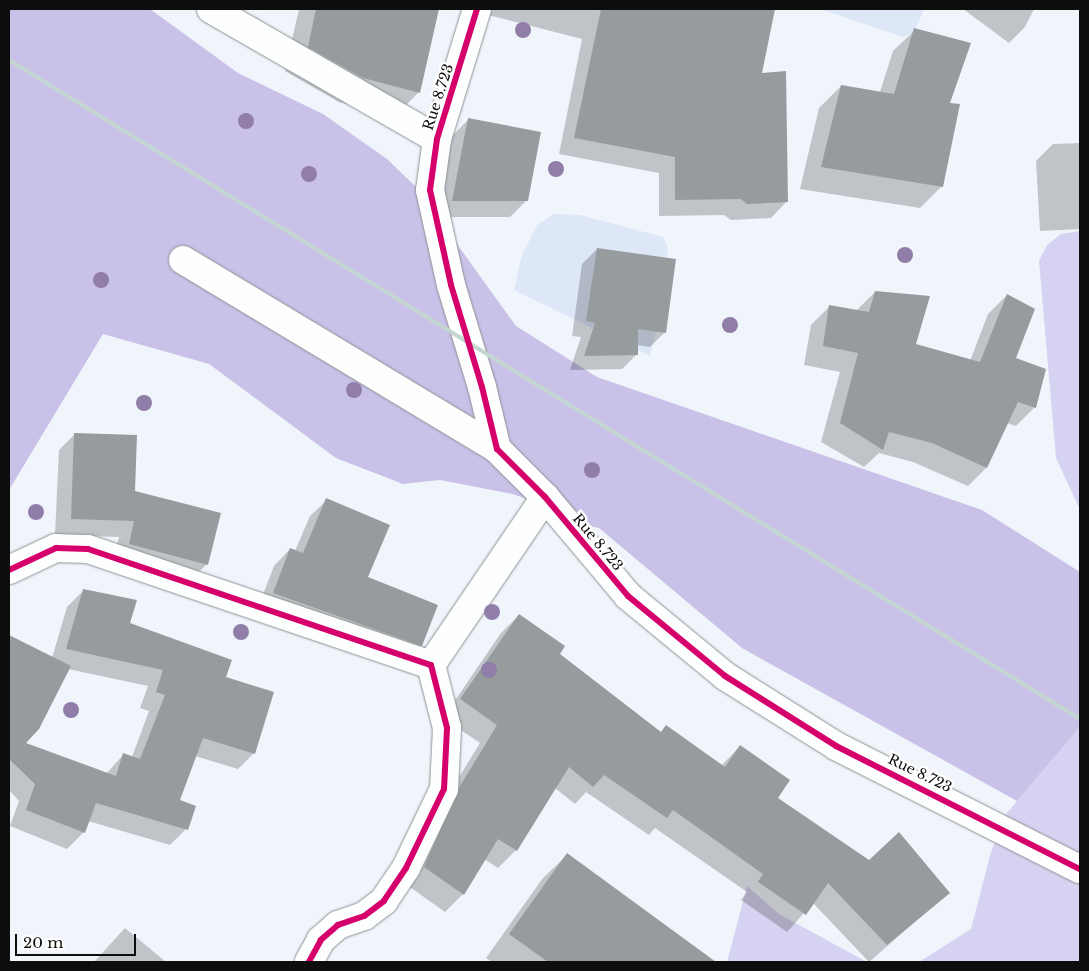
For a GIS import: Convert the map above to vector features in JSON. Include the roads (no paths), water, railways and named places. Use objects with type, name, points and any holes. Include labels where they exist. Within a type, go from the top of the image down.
[{"type":"street","points":[[211,9],[437,139]]},
{"type":"street","name":"Rue 8.723","points":[[477,9],[437,139],[430,190],[451,285],[482,387],[497,449],[545,497],[628,596],[725,676],[836,746],[1080,869]]},
{"type":"street","points":[[183,260],[497,449]]},
{"type":"street","points":[[309,962],[321,940],[338,925],[364,916],[384,901],[406,868],[444,789],[447,728],[431,665],[545,497]]},
{"type":"street","points":[[9,570],[56,548],[88,549],[431,665]]},
{"type":"railway","points":[[9,60],[1080,719]]}]
